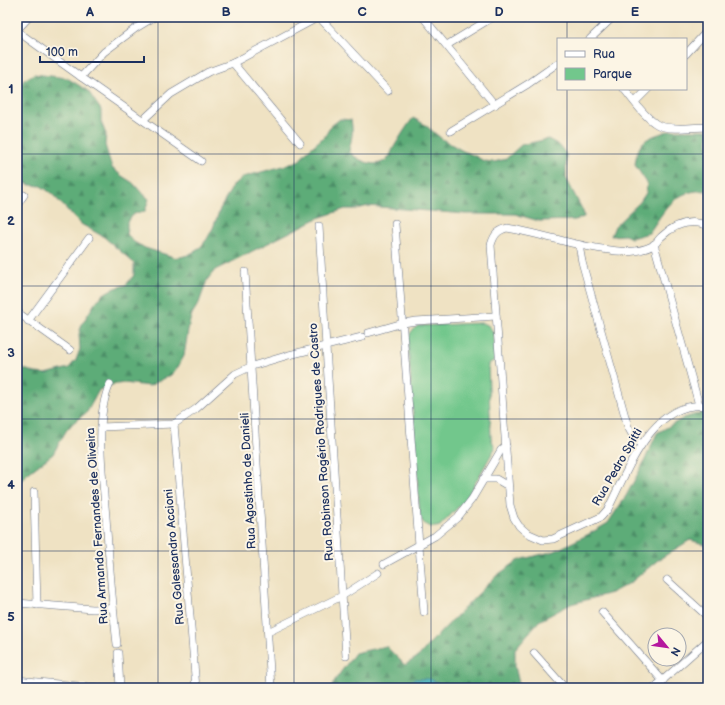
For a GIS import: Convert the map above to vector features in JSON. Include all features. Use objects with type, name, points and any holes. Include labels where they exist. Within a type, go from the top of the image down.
[{"type":"street","points":[[29,17],[17,31],[81,78],[202,161]]},
{"type":"street","points":[[81,78],[104,52],[136,28],[154,17]]},
{"type":"street","points":[[143,120],[171,94],[208,72],[233,63],[319,17],[388,91]]},
{"type":"street","points":[[423,17],[495,105]]},
{"type":"street","points":[[447,45],[493,17]]},
{"type":"street","points":[[591,38],[613,17]]},
{"type":"street","points":[[687,53],[708,30]]},
{"type":"street","points":[[233,63],[300,143]]},
{"type":"street","points":[[451,131],[495,105],[557,64]]},
{"type":"street","points":[[625,90],[634,102],[658,125],[672,127],[708,127]]},
{"type":"street","points":[[634,102],[647,90]]},
{"type":"street","points":[[17,205],[24,195]]},
{"type":"street","points":[[699,405],[654,244],[667,232],[680,224],[690,222],[702,223],[708,226]]},
{"type":"street","points":[[395,224],[424,612]]},
{"type":"street","name":"Rua Robinson Rogério Rodrigues de Castro","points":[[319,226],[346,656]]},
{"type":"street","name":"Rua Pedro Spitti","points":[[654,244],[636,250],[610,251],[580,246],[507,228],[499,231],[493,237],[491,245],[508,486],[510,505],[514,518],[519,526],[535,538],[543,540],[553,539],[601,517],[608,509],[641,444],[653,428],[667,415],[699,405],[708,406]]},
{"type":"street","points":[[28,320],[89,238]]},
{"type":"street","points":[[580,246],[582,262],[628,427],[632,436],[641,444]]},
{"type":"street","name":"Rua Agostinho de Danieli","points":[[246,272],[272,688]]},
{"type":"street","points":[[17,312],[70,350]]},
{"type":"street","points":[[101,427],[174,424],[196,409],[235,374],[252,366],[289,355],[326,347],[403,323],[496,316]]},
{"type":"street","name":"Rua Armando Fernandes de Oliveira","points":[[110,384],[104,397],[101,427],[103,474],[117,644]]},
{"type":"street","name":"Rua Galessandro Accioni","points":[[174,424],[196,688]]},
{"type":"street","points":[[384,564],[442,530],[458,517],[472,499],[501,450],[506,446]]},
{"type":"street","points":[[483,479],[496,479],[508,486]]},
{"type":"street","points":[[34,492],[37,605]]},
{"type":"street","points":[[268,632],[342,596],[378,573]]},
{"type":"street","points":[[667,580],[708,617]]},
{"type":"street","points":[[17,602],[93,610],[113,608]]},
{"type":"street","points":[[602,612],[663,681]]},
{"type":"street","points":[[654,688],[708,640]]},
{"type":"street","points":[[118,653],[120,688]]},
{"type":"street","points":[[534,653],[565,688]]},
{"type":"street","points":[[17,680],[42,686],[99,688]]},
{"type":"green space","points":[[34,74],[67,78],[88,91],[101,110],[101,122],[106,134],[105,145],[112,168],[133,183],[149,199],[145,211],[134,214],[127,222],[127,234],[134,242],[145,248],[177,258],[188,255],[199,249],[207,239],[220,209],[234,184],[243,177],[300,160],[306,152],[325,136],[331,126],[340,119],[351,120],[352,133],[349,152],[363,161],[373,164],[384,162],[388,158],[413,118],[424,124],[442,139],[484,161],[494,162],[506,159],[521,145],[548,139],[559,145],[566,154],[566,178],[583,211],[584,217],[575,220],[539,221],[515,214],[465,214],[368,206],[357,209],[345,209],[318,218],[215,270],[207,280],[199,303],[192,314],[184,356],[178,367],[171,375],[149,386],[124,383],[111,385],[99,390],[87,412],[73,423],[66,431],[53,454],[27,474],[17,485],[17,366],[35,373],[46,374],[69,368],[76,360],[80,349],[79,334],[82,324],[95,303],[102,295],[112,289],[126,285],[134,275],[134,263],[104,237],[81,224],[51,193],[41,186],[30,185],[17,180],[17,91],[24,80]]},
{"type":"green space","points":[[671,130],[708,130],[708,191],[687,193],[679,197],[672,202],[660,216],[649,233],[631,238],[625,235],[611,236],[615,226],[640,202],[646,193],[647,183],[635,165],[636,156],[639,149],[650,137]]},
{"type":"green space","points":[[482,323],[491,328],[495,344],[495,360],[488,364],[491,438],[495,448],[466,499],[440,526],[431,527],[426,525],[420,518],[408,339],[411,332],[417,326]]},
{"type":"green space","points":[[707,411],[708,545],[690,540],[658,560],[630,583],[611,593],[571,604],[539,621],[515,649],[515,666],[520,688],[331,688],[335,680],[355,653],[386,646],[405,665],[419,656],[496,576],[519,560],[555,551],[608,523],[626,496],[657,433],[684,418]]},
{"type":"water","points":[[414,679],[430,679],[447,688],[401,688]]}]
